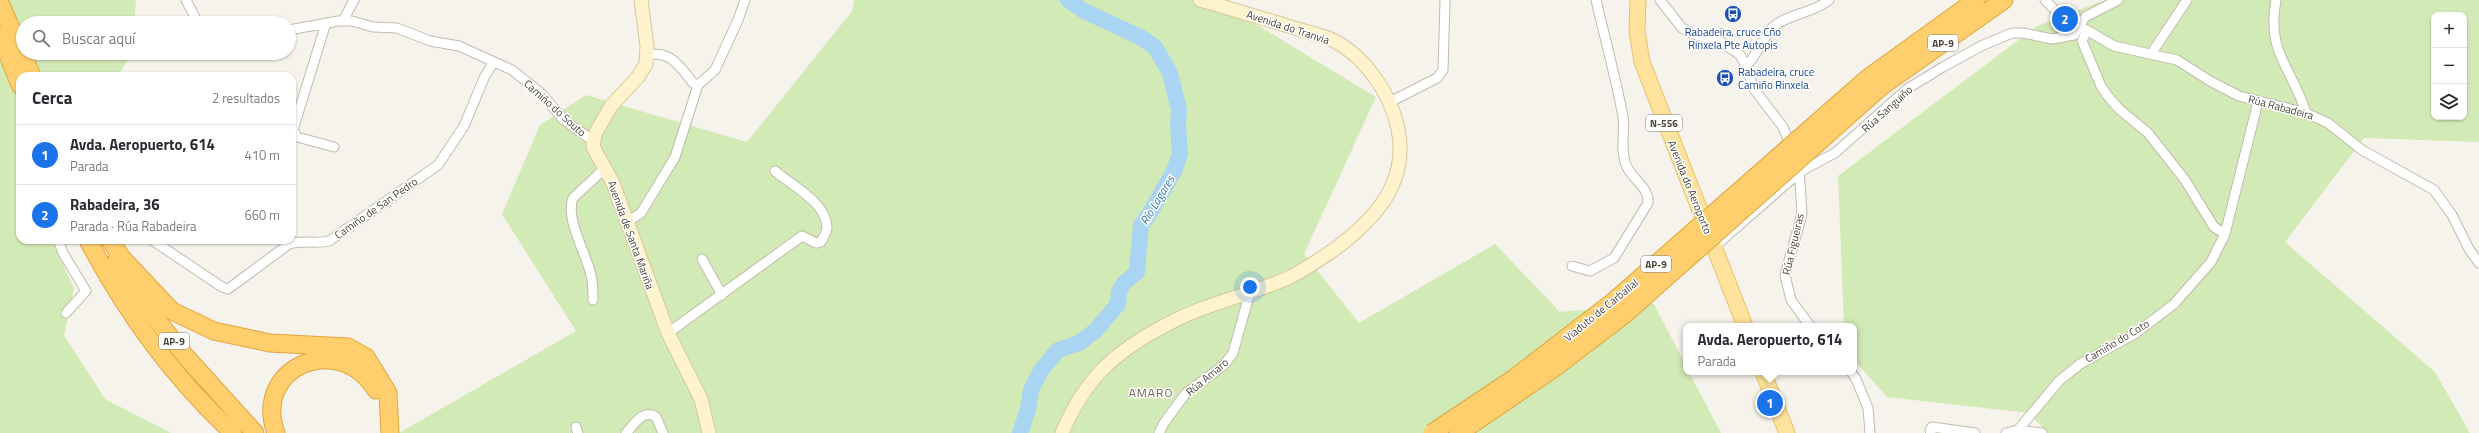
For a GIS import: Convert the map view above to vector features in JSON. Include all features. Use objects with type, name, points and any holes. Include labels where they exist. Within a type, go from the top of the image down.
[{"type":"highway","name":"AP-9","points":[[1875,82],[1976,0]]},
{"type":"highway","name":"AP-9","points":[[1875,82],[2004,0]]},
{"type":"highway","points":[[0,2],[16,39]]},
{"type":"highway","points":[[0,35],[16,75]]},
{"type":"highway","points":[[25,60],[30,72]]},
{"type":"highway","name":"Viaduto de Carballal","points":[[1432,433],[1513,379],[1614,301],[1875,82]]},
{"type":"highway","name":"Viaduto de Carballal","points":[[1459,433],[1553,369],[1624,315],[1875,82]]},
{"type":"highway","name":"AP-9","points":[[90,244],[152,343],[197,398],[234,433]]},
{"type":"highway","name":"AP-9","points":[[108,244],[128,283],[187,358],[255,433]]},
{"type":"highway","points":[[113,244],[122,258],[172,311],[214,331],[270,343],[348,347],[366,357],[388,392],[390,433]]},
{"type":"highway","points":[[276,433],[270,411],[273,398],[280,385],[298,366],[308,362],[326,359],[347,363],[356,368],[370,381],[379,400],[381,433]]},
{"type":"highway","points":[[197,398],[206,416],[221,433]]},
{"type":"main road","points":[[593,141],[612,106],[638,77],[648,55],[640,0]]},
{"type":"main road","name":"Avenida do Tranvia","points":[[1062,433],[1082,392],[1108,364],[1143,338],[1188,313],[1250,292],[1301,271],[1350,238],[1380,209],[1392,187],[1399,157],[1399,135],[1390,102],[1366,68],[1350,52],[1329,38],[1200,0]]},
{"type":"main road","name":"Avenida do Aeroporto","points":[[1638,0],[1637,31],[1642,62],[1744,323]]},
{"type":"main road","name":"Avenida de Santa Mariña","points":[[593,141],[593,147],[605,168],[627,222],[668,333],[695,385],[709,433]]},
{"type":"main road","points":[[1764,375],[1787,433]]},
{"type":"street","points":[[186,0],[194,16]]},
{"type":"street","points":[[343,21],[354,0]]},
{"type":"street","points":[[627,222],[641,213],[675,157],[698,85],[715,70],[738,20],[745,0]]},
{"type":"street","points":[[1390,102],[1437,78],[1443,70],[1445,0]]},
{"type":"street","points":[[1572,266],[1590,271],[1614,258],[1648,203],[1648,196],[1645,189],[1629,172],[1626,164],[1624,152],[1625,130],[1622,110],[1596,0]]},
{"type":"street","name":"Rúa Figueiras","points":[[1660,0],[1682,28],[1693,34],[1723,43],[1740,55],[1746,66],[1754,89],[1784,127],[1800,171],[1802,214],[1785,275],[1791,300],[1808,323]]},
{"type":"street","points":[[1746,66],[1754,58],[1772,28],[1788,17],[1813,10],[1829,0]]},
{"type":"street","name":"Rúa Rabadeira","points":[[2045,0],[2059,14],[2114,46],[2183,63],[2225,89],[2258,102],[2306,113],[2328,123],[2373,156],[2418,179],[2434,190],[2452,215],[2479,263]]},
{"type":"street","name":"Rúa Sanguiño","points":[[1714,247],[1800,171],[1835,153],[1907,89],[1981,46],[2012,33],[2063,38],[2074,35],[2083,27],[2084,17],[2118,0]]},
{"type":"street","points":[[2151,54],[2187,0]]},
{"type":"street","points":[[2276,0],[2273,33],[2276,48],[2306,113]]},
{"type":"street","name":"Camiño do Souto","points":[[296,29],[343,21],[373,27],[397,28],[430,41],[459,46],[493,63],[512,70],[541,94],[563,119],[593,141]]},
{"type":"street","points":[[296,117],[326,23]]},
{"type":"street","points":[[2083,27],[2082,41],[2101,86],[2119,109],[2148,133],[2185,180],[2214,227],[2225,234]]},
{"type":"street","points":[[648,55],[657,53],[669,57],[693,83],[698,85]]},
{"type":"street","name":"Camiño de San Pedro","points":[[296,242],[320,243],[329,240],[438,165],[464,126],[484,78],[493,63]]},
{"type":"street","name":"Camiño do Coto","points":[[2018,430],[2059,381],[2080,364],[2136,333],[2174,304],[2211,262],[2225,234],[2258,102]]},
{"type":"street","points":[[296,136],[334,147]]},
{"type":"street","points":[[592,300],[591,273],[572,217],[570,204],[573,198],[605,168]]},
{"type":"street","points":[[668,333],[802,236],[816,243],[821,242],[827,228],[824,216],[803,190],[788,182],[775,171]]},
{"type":"street","points":[[59,244],[62,253],[86,291],[66,314]]},
{"type":"street","name":"Camiño de San Pedro","points":[[158,244],[222,288],[228,289],[289,244]]},
{"type":"street","points":[[702,259],[722,295]]},
{"type":"street","name":"Rúa Amaro","points":[[1159,433],[1164,422],[1186,393],[1224,365],[1233,353],[1250,292]]},
{"type":"street","points":[[1853,375],[1868,408],[1870,433]]},
{"type":"street","points":[[626,433],[641,416],[646,414],[656,417],[663,433]]},
{"type":"street","points":[[1931,433],[1932,427],[1975,433]]},
{"type":"street","points":[[2006,433],[2018,430],[2042,433]]},
{"type":"green space","points":[[0,0],[136,0],[135,16],[16,16],[16,60],[128,60],[120,72],[16,72],[16,244],[53,244],[74,288],[64,335],[105,399],[171,433],[0,433]]},
{"type":"green space","points":[[854,0],[1216,0],[1376,97],[1304,254],[1359,323],[1495,244],[1560,312],[1654,304],[1683,360],[1683,375],[1691,375],[1721,433],[399,433],[576,331],[502,214],[540,125],[586,95],[747,142],[852,11]]},
{"type":"green space","points":[[2105,0],[2479,0],[2479,142],[2364,138],[2285,242],[2435,372],[2470,433],[2048,433],[2029,413],[1887,397],[1857,363],[1857,323],[1844,323],[1838,176],[2037,26]]},
{"type":"waterway","name":"Río Lagares","points":[[1020,433],[1028,409],[1031,390],[1042,369],[1058,350],[1079,343],[1095,331],[1118,304],[1119,292],[1124,283],[1137,272],[1141,225],[1150,213],[1174,171],[1180,154],[1178,126],[1179,110],[1170,73],[1155,47],[1140,37],[1084,11],[1068,0]]},
{"type":"place","name":"Rabadeira, cruce Cño Rinxela Pte Autopis","points":[[1733,14]]},
{"type":"place","name":"Rabadeira, 36","points":[[2065,19]]},
{"type":"place","name":"Rabadeira, cruce Camiño Rinxela","points":[[1725,78]]},
{"type":"place","name":"Avda. Aeropuerto, 614","points":[[1770,403]]},
{"type":"district","name":"AMARO","points":[[1151,392]]}]
